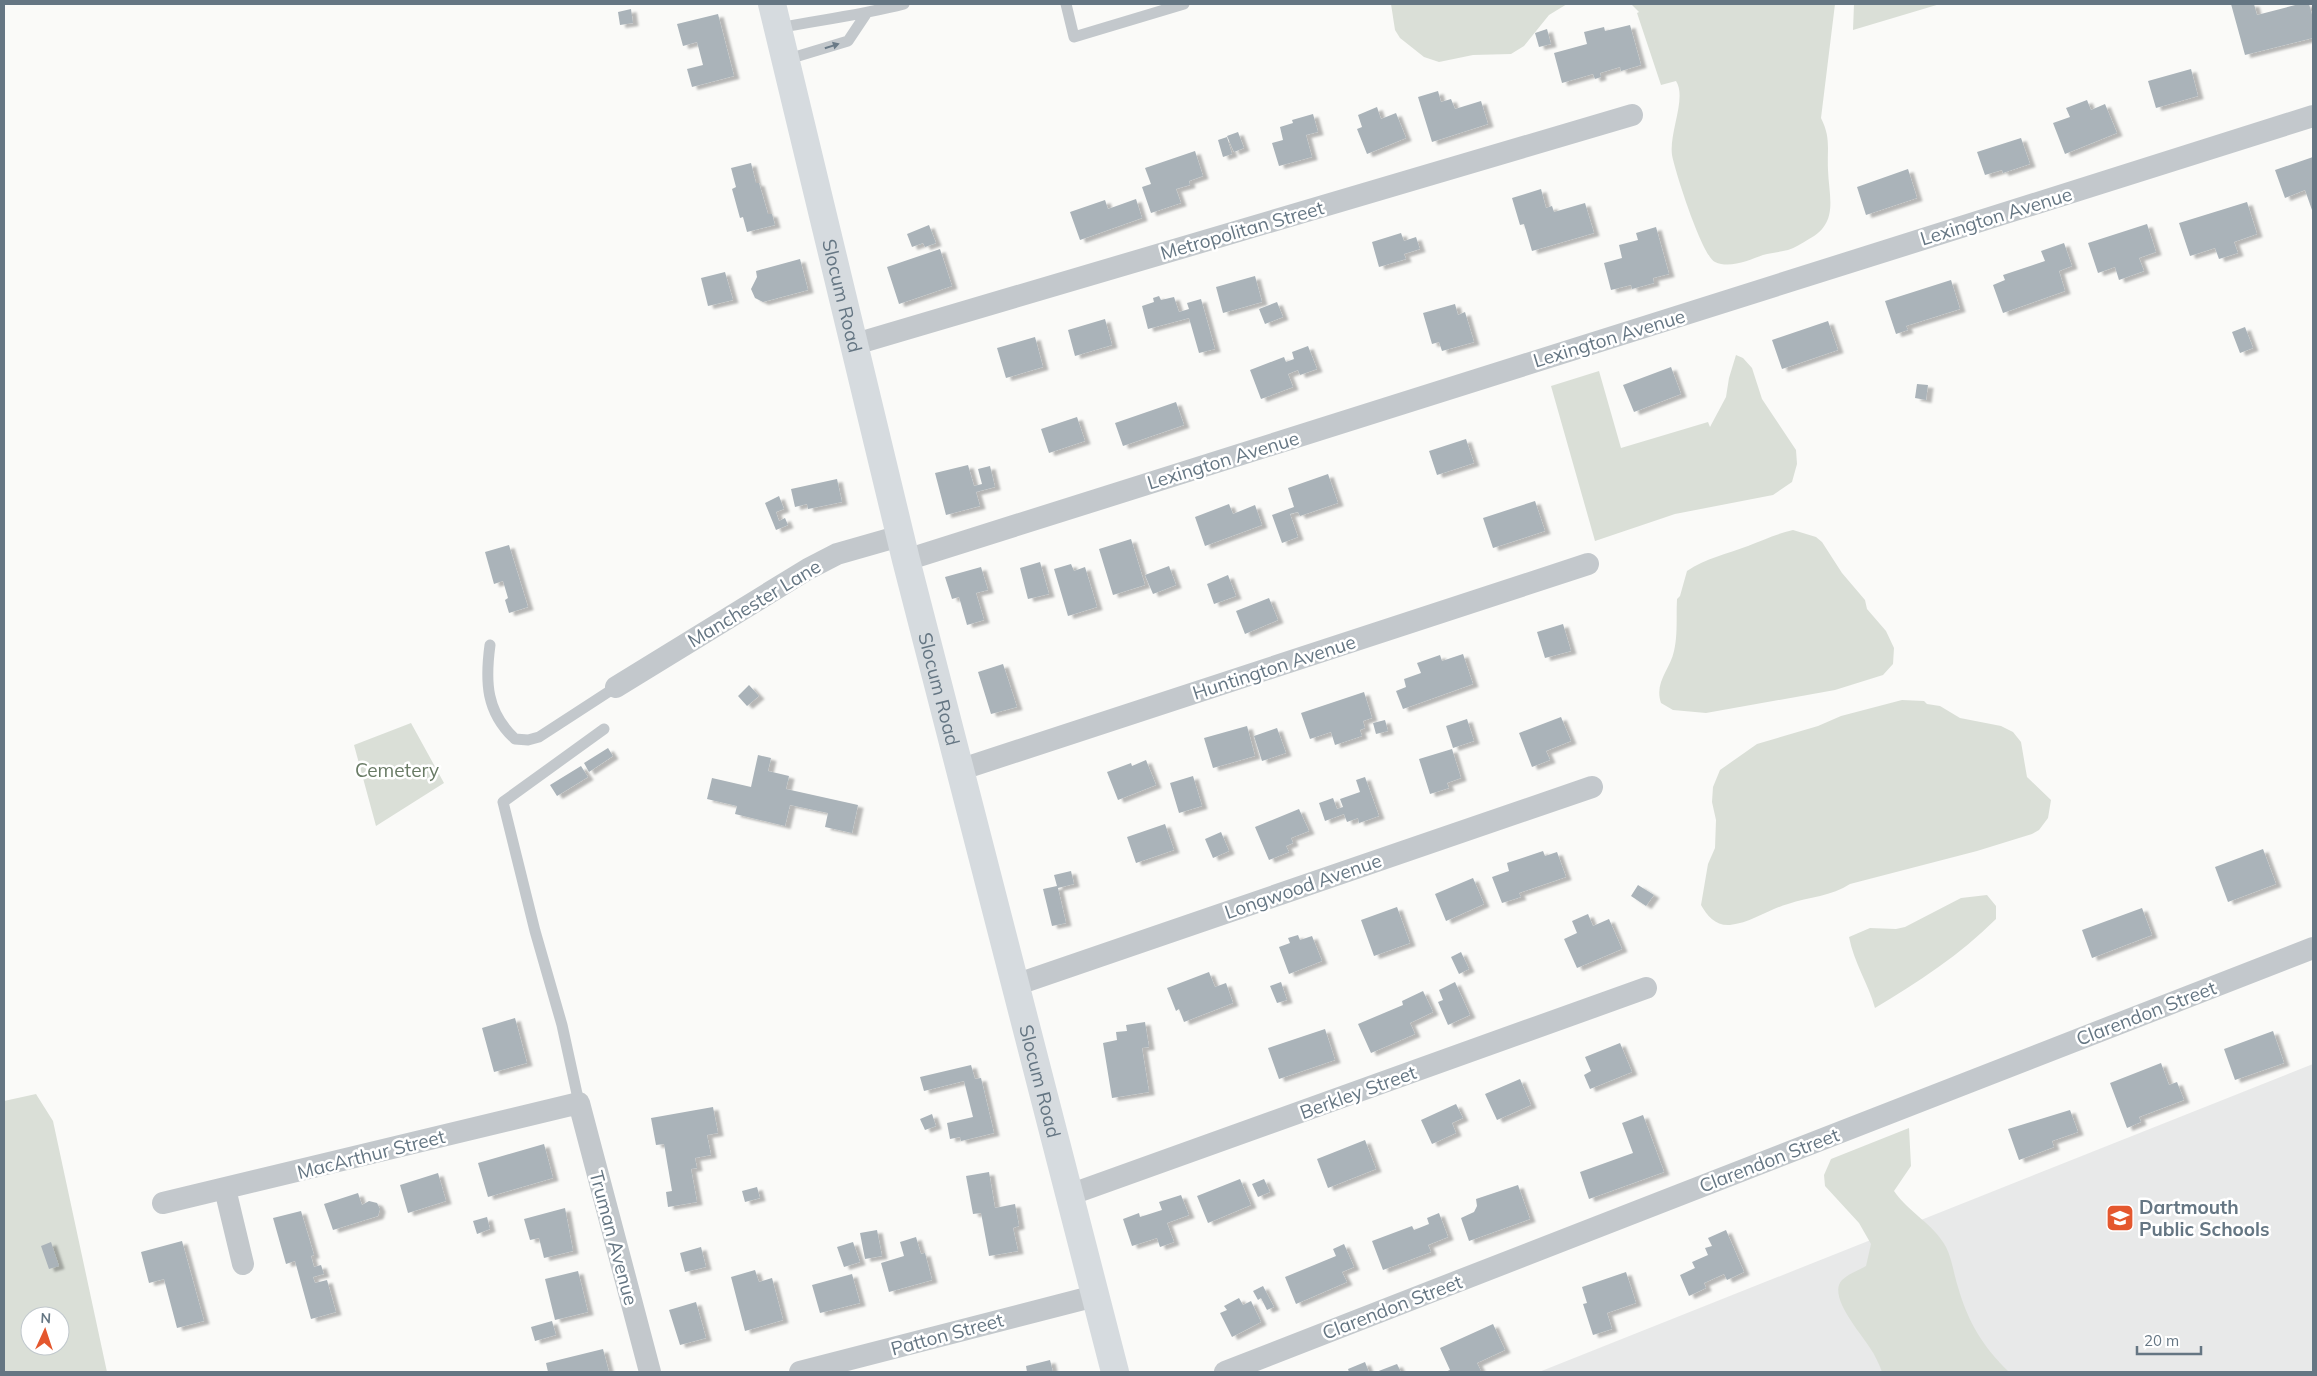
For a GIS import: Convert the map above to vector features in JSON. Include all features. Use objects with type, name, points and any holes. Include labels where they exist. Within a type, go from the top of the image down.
[{"type":"main road","name":"Slocum Road","points":[[775,16],[852,345],[959,770],[1115,1372]]},
{"type":"street","name":"Metropolitan Street","points":[[852,345],[1632,115]]},
{"type":"street","name":"Lexington Avenue","points":[[903,548],[2313,116]]},
{"type":"street","name":"Manchester Lane","points":[[616,687],[808,569],[837,554],[903,548]]},
{"type":"street","name":"Huntington Avenue","points":[[959,770],[1588,564]]},
{"type":"street","name":"Longwood Avenue","points":[[1015,985],[1592,787]]},
{"type":"street","name":"Clarendon Street","points":[[1225,1372],[2313,948]]},
{"type":"street","name":"Berkley Street","points":[[1069,1195],[1646,988]]},
{"type":"street","name":"MacArthur Street","points":[[162,1203],[225,1190],[578,1103]]},
{"type":"street","name":"Truman Avenue","points":[[578,1103],[650,1372]]},
{"type":"street","points":[[225,1190],[243,1264]]},
{"type":"street","name":"Patton Street","points":[[800,1372],[1094,1296]]},
{"type":"lane","points":[[775,16],[837,17],[866,14],[904,4]]},
{"type":"lane","points":[[1066,4],[1074,37],[1184,4]]},
{"type":"lane","points":[[785,60],[848,41],[866,14]]},
{"type":"lane","points":[[490,645],[486,674],[496,718],[515,739],[528,740],[539,737],[616,687]]},
{"type":"lane","points":[[578,1103],[562,1025],[534,931],[503,802],[604,729]]},
{"type":"shaded area","name":"Dartmouth Public Schools","points":[[2313,1064],[2313,1372],[1539,1372]]},
{"type":"green space","points":[[1391,4],[1567,4],[1549,15],[1524,46],[1511,54],[1473,55],[1439,62],[1424,57],[1400,38],[1395,30]]},
{"type":"green space","points":[[1631,4],[1835,4],[1821,118],[1828,143],[1830,209],[1825,225],[1818,233],[1791,249],[1739,263],[1721,264],[1715,262],[1710,256],[1696,230],[1672,155],[1673,136],[1679,106],[1679,88],[1676,81],[1661,85],[1637,13],[1639,12]]},
{"type":"green space","points":[[1854,4],[1940,4],[1853,30]]},
{"type":"green space","points":[[1736,355],[1743,358],[1752,368],[1762,399],[1796,450],[1797,464],[1792,482],[1773,495],[1675,514],[1595,541],[1551,386],[1599,371],[1621,448],[1708,422],[1710,427],[1726,397]]},
{"type":"green space","points":[[1793,530],[1816,537],[1822,542],[1842,573],[1865,600],[1867,609],[1886,631],[1894,648],[1893,664],[1883,675],[1835,690],[1706,713],[1673,710],[1661,703],[1659,696],[1661,682],[1672,658],[1675,645],[1677,599],[1680,596],[1687,571],[1709,559]]},
{"type":"green space","points":[[1902,700],[1924,701],[1927,704],[1940,706],[1960,718],[2001,726],[2013,732],[2021,742],[2027,777],[2051,800],[2048,818],[2039,830],[2032,834],[1977,851],[1850,884],[1828,894],[1781,906],[1738,924],[1725,925],[1712,919],[1701,905],[1708,864],[1715,848],[1716,820],[1712,802],[1713,787],[1720,770],[1757,744],[1818,726],[1841,716]]},
{"type":"green space","name":"Cemetery","points":[[411,723],[444,783],[376,826],[354,745]]},
{"type":"green space","points":[[1987,895],[1996,906],[1996,919],[1938,967],[1875,1008],[1854,956],[1849,937],[1870,928],[1896,929],[1905,927],[1961,898]]},
{"type":"green space","points":[[36,1094],[53,1121],[107,1372],[4,1372],[4,1101]]},
{"type":"green space","points":[[1909,1128],[1911,1166],[1894,1191],[1941,1239],[1948,1252],[1962,1300],[1972,1323],[1991,1353],[2009,1372],[1882,1372],[1874,1354],[1842,1305],[1839,1287],[1842,1280],[1866,1266],[1871,1244],[1859,1223],[1825,1186],[1824,1175],[1831,1159]]},
{"type":"building","points":[[2231,4],[2254,4],[2257,15],[2299,4],[2309,4],[2313,18],[2313,38],[2245,55]]},
{"type":"building","points":[[631,9],[633,23],[620,25],[618,12]]},
{"type":"building","points":[[718,14],[734,76],[692,87],[687,69],[703,65],[697,42],[683,46],[677,24]]},
{"type":"building","points":[[1630,25],[1641,65],[1621,71],[1620,67],[1600,73],[1601,77],[1595,79],[1593,74],[1562,83],[1554,53],[1587,44],[1584,32],[1604,27],[1605,31]]},
{"type":"building","points":[[1547,29],[1551,44],[1539,47],[1535,33]]},
{"type":"building","points":[[2191,69],[2198,96],[2156,108],[2148,81]]},
{"type":"building","points":[[1438,91],[1441,102],[1451,99],[1455,109],[1481,101],[1488,124],[1432,142],[1418,97]]},
{"type":"building","points":[[2087,100],[2091,110],[2105,104],[2117,133],[2065,154],[2053,123],[2070,117],[2066,108]]},
{"type":"building","points":[[1377,107],[1381,119],[1396,113],[1406,138],[1367,154],[1357,129],[1362,127],[1358,115]]},
{"type":"building","points":[[1313,114],[1318,132],[1306,135],[1312,157],[1279,166],[1272,143],[1283,140],[1280,127],[1293,123],[1292,120]]},
{"type":"building","points":[[1238,132],[1244,148],[1234,152],[1227,136]]},
{"type":"building","points":[[1227,137],[1232,154],[1223,157],[1218,140]]},
{"type":"building","points":[[2021,138],[2030,164],[2003,173],[2002,170],[1985,175],[1977,152]]},
{"type":"building","points":[[1195,151],[1203,176],[1189,181],[1190,185],[1176,189],[1181,203],[1151,213],[1142,187],[1151,184],[1145,168]]},
{"type":"building","points":[[2313,157],[2312,210],[2305,190],[2285,198],[2275,170]]},
{"type":"building","points":[[751,163],[756,183],[759,183],[768,214],[772,214],[775,225],[747,232],[743,217],[740,218],[732,189],[736,187],[731,168]]},
{"type":"building","points":[[1908,169],[1917,198],[1866,215],[1857,187]]},
{"type":"building","points":[[1541,189],[1546,208],[1552,206],[1554,212],[1585,203],[1594,233],[1532,251],[1524,224],[1520,225],[1512,198]]},
{"type":"building","points":[[1136,199],[1142,218],[1080,240],[1070,212],[1105,200],[1108,209]]},
{"type":"building","points":[[2247,202],[2257,234],[2234,242],[2238,253],[2219,259],[2215,248],[2190,256],[2179,223]]},
{"type":"building","points":[[2147,224],[2156,252],[2139,258],[2144,271],[2119,280],[2115,267],[2098,273],[2088,243]]},
{"type":"building","points":[[929,225],[936,243],[925,247],[923,243],[912,247],[907,234]]},
{"type":"building","points":[[1656,227],[1669,274],[1653,278],[1654,283],[1632,289],[1631,285],[1611,290],[1604,263],[1622,258],[1619,245],[1638,240],[1636,233]]},
{"type":"building","points":[[1401,233],[1404,241],[1416,237],[1420,249],[1404,254],[1406,259],[1379,267],[1372,242]]},
{"type":"building","points":[[2064,243],[2072,266],[2059,271],[2065,291],[2003,313],[1993,285],[2005,280],[2003,275],[2045,261],[2041,251]]},
{"type":"building","points":[[940,249],[952,286],[899,304],[887,267]]},
{"type":"building","points":[[800,259],[808,290],[763,302],[755,298],[751,289],[757,277],[756,271]]},
{"type":"building","points":[[725,272],[733,300],[708,306],[701,278]]},
{"type":"building","points":[[1255,276],[1262,302],[1223,313],[1216,287]]},
{"type":"building","points":[[1951,280],[1960,309],[1906,326],[1908,330],[1896,334],[1885,301]]},
{"type":"building","points":[[1159,296],[1161,300],[1174,297],[1179,312],[1189,309],[1187,303],[1201,299],[1215,349],[1199,353],[1189,318],[1148,329],[1142,306],[1154,302],[1153,298]]},
{"type":"building","points":[[1277,302],[1283,317],[1265,324],[1259,309]]},
{"type":"building","points":[[1455,304],[1458,315],[1465,312],[1474,342],[1442,351],[1439,342],[1432,344],[1423,313]]},
{"type":"building","points":[[1105,319],[1112,345],[1075,356],[1068,330]]},
{"type":"building","points":[[1828,321],[1838,350],[1782,369],[1772,340]]},
{"type":"building","points":[[2245,327],[2253,348],[2240,353],[2232,332]]},
{"type":"building","points":[[1035,337],[1043,367],[1006,378],[997,348]]},
{"type":"building","points":[[1308,346],[1317,369],[1300,375],[1298,370],[1288,374],[1293,387],[1261,399],[1250,370],[1284,357],[1286,362],[1294,359],[1292,352]]},
{"type":"building","points":[[1671,367],[1681,394],[1634,412],[1623,385]]},
{"type":"building","points":[[1917,384],[1928,385],[1926,400],[1915,398]]},
{"type":"building","points":[[1176,402],[1184,425],[1123,446],[1115,423]]},
{"type":"building","points":[[1077,417],[1085,441],[1049,453],[1041,429]]},
{"type":"building","points":[[1466,439],[1474,463],[1437,475],[1429,451]]},
{"type":"building","points":[[968,465],[974,486],[982,484],[978,469],[990,466],[995,487],[976,492],[980,506],[946,515],[935,473]]},
{"type":"building","points":[[1328,474],[1338,503],[1300,516],[1298,512],[1290,514],[1298,537],[1282,543],[1272,515],[1294,507],[1288,488]]},
{"type":"building","points":[[837,479],[842,502],[808,509],[807,504],[795,507],[791,489]]},
{"type":"building","points":[[779,496],[784,509],[776,512],[779,521],[785,518],[788,525],[776,530],[765,503]]},
{"type":"building","points":[[1535,501],[1545,531],[1493,548],[1483,518]]},
{"type":"building","points":[[1229,504],[1233,514],[1255,505],[1262,525],[1205,546],[1195,517]]},
{"type":"building","points":[[1131,539],[1145,585],[1113,595],[1099,549]]},
{"type":"building","points":[[509,545],[528,607],[509,613],[505,600],[508,598],[503,581],[494,584],[485,552]]},
{"type":"building","points":[[1040,562],[1049,594],[1028,599],[1020,568]]},
{"type":"building","points":[[1071,564],[1074,571],[1085,567],[1097,607],[1068,616],[1054,569]]},
{"type":"building","points":[[1169,566],[1176,585],[1153,594],[1145,575]]},
{"type":"building","points":[[981,567],[988,590],[976,593],[984,620],[967,625],[959,597],[952,599],[945,577]]},
{"type":"building","points":[[1228,575],[1236,596],[1214,604],[1207,584]]},
{"type":"building","points":[[1269,598],[1278,620],[1245,634],[1236,611]]},
{"type":"building","points":[[1563,624],[1571,651],[1545,658],[1537,632]]},
{"type":"building","points":[[1463,654],[1473,684],[1403,709],[1396,691],[1406,687],[1404,679],[1421,673],[1417,663],[1440,655],[1442,661]]},
{"type":"building","points":[[1003,664],[1017,707],[991,714],[978,672]]},
{"type":"building","points":[[749,685],[759,696],[747,706],[738,696]]},
{"type":"building","points":[[1364,692],[1372,718],[1363,721],[1365,728],[1360,730],[1362,736],[1335,745],[1331,732],[1310,739],[1301,713]]},
{"type":"building","points":[[1561,717],[1571,741],[1546,751],[1550,760],[1532,767],[1519,733]]},
{"type":"building","points":[[1467,719],[1474,741],[1453,748],[1446,726]]},
{"type":"building","points":[[1385,720],[1388,731],[1376,734],[1373,723]]},
{"type":"building","points":[[1247,726],[1255,756],[1213,768],[1204,738]]},
{"type":"building","points":[[1277,728],[1286,753],[1262,761],[1254,736]]},
{"type":"building","points":[[608,748],[613,756],[589,772],[584,763]]},
{"type":"building","points":[[1452,749],[1461,778],[1447,783],[1449,788],[1430,794],[1419,759]]},
{"type":"building","points":[[758,755],[771,758],[768,771],[789,776],[786,789],[858,805],[852,833],[825,827],[828,813],[790,805],[785,826],[735,814],[737,806],[707,799],[712,778],[751,787]]},
{"type":"building","points":[[1146,760],[1156,785],[1118,800],[1107,772],[1131,763],[1132,766]]},
{"type":"building","points":[[581,766],[588,777],[557,796],[550,785]]},
{"type":"building","points":[[1193,776],[1202,806],[1179,813],[1170,783]]},
{"type":"building","points":[[1365,777],[1379,816],[1359,823],[1358,818],[1347,822],[1344,814],[1325,821],[1319,803],[1333,798],[1337,809],[1343,807],[1340,799],[1360,792],[1356,780]]},
{"type":"building","points":[[1299,809],[1309,831],[1291,838],[1293,843],[1286,846],[1289,852],[1269,860],[1255,827]]},
{"type":"building","points":[[1165,824],[1174,850],[1136,863],[1127,837]]},
{"type":"building","points":[[1221,832],[1229,851],[1213,858],[1205,839]]},
{"type":"building","points":[[2263,849],[2276,884],[2228,902],[2215,867]]},
{"type":"building","points":[[1543,851],[1545,856],[1557,852],[1566,877],[1519,893],[1521,897],[1502,903],[1492,877],[1509,871],[1507,863]]},
{"type":"building","points":[[1071,871],[1074,884],[1058,888],[1066,923],[1052,926],[1043,889],[1057,886],[1054,875]]},
{"type":"building","points":[[1473,878],[1484,904],[1446,921],[1435,894]]},
{"type":"building","points":[[1638,885],[1654,895],[1646,906],[1631,896]]},
{"type":"building","points":[[1397,907],[1410,943],[1374,956],[1361,920]]},
{"type":"building","points":[[2142,908],[2152,935],[2092,958],[2082,930]]},
{"type":"building","points":[[1588,914],[1593,926],[1609,919],[1622,949],[1577,968],[1564,939],[1577,933],[1572,921]]},
{"type":"building","points":[[1298,935],[1300,940],[1312,936],[1322,961],[1289,974],[1279,947],[1290,943],[1288,938]]},
{"type":"building","points":[[1461,952],[1469,969],[1459,974],[1451,957]]},
{"type":"building","points":[[1209,972],[1215,987],[1226,983],[1233,1003],[1184,1022],[1179,1009],[1176,1011],[1167,988]]},
{"type":"building","points":[[1281,982],[1287,1000],[1277,1003],[1270,986]]},
{"type":"building","points":[[1455,982],[1470,1015],[1448,1025],[1438,1002],[1443,1000],[1439,990]]},
{"type":"building","points":[[1423,991],[1433,1012],[1410,1023],[1415,1034],[1371,1053],[1358,1024],[1403,1005],[1402,1001]]},
{"type":"building","points":[[515,1018],[527,1063],[494,1072],[482,1028]]},
{"type":"building","points":[[1145,1022],[1149,1047],[1142,1048],[1149,1092],[1112,1098],[1103,1043],[1117,1040],[1116,1032],[1127,1031],[1126,1025]]},
{"type":"building","points":[[1325,1029],[1335,1060],[1279,1079],[1268,1048]]},
{"type":"building","points":[[2273,1031],[2284,1063],[2235,1080],[2224,1049]]},
{"type":"building","points":[[1620,1043],[1632,1072],[1590,1089],[1584,1075],[1591,1071],[1585,1057]]},
{"type":"building","points":[[2161,1063],[2169,1085],[2177,1082],[2184,1100],[2139,1117],[2141,1122],[2127,1128],[2110,1083]]},
{"type":"building","points":[[971,1065],[975,1079],[981,1078],[994,1133],[961,1141],[960,1137],[950,1139],[947,1123],[973,1117],[964,1081],[924,1091],[920,1077]]},
{"type":"building","points":[[1520,1079],[1531,1105],[1497,1120],[1485,1094]]},
{"type":"building","points":[[1456,1104],[1463,1118],[1452,1123],[1456,1133],[1432,1144],[1421,1120]]},
{"type":"building","points":[[713,1107],[718,1133],[707,1135],[711,1155],[695,1158],[697,1168],[691,1169],[697,1202],[668,1207],[666,1192],[672,1191],[664,1144],[656,1145],[651,1118]]},
{"type":"building","points":[[2070,1110],[2078,1132],[2052,1141],[2054,1147],[2019,1160],[2008,1129]]},
{"type":"building","points":[[932,1114],[936,1126],[925,1130],[920,1119]]},
{"type":"building","points":[[1643,1115],[1664,1172],[1589,1199],[1580,1172],[1633,1153],[1622,1123]]},
{"type":"building","points":[[1365,1140],[1376,1169],[1328,1188],[1317,1159]]},
{"type":"building","points":[[544,1144],[553,1178],[488,1197],[478,1163]]},
{"type":"building","points":[[989,1172],[995,1208],[1015,1204],[1019,1226],[1013,1228],[1018,1251],[989,1256],[981,1213],[973,1214],[966,1176]]},
{"type":"building","points":[[438,1173],[446,1201],[408,1213],[400,1185]]},
{"type":"building","points":[[1240,1179],[1251,1205],[1208,1223],[1197,1196]]},
{"type":"building","points":[[1264,1179],[1270,1192],[1258,1197],[1252,1184]]},
{"type":"building","points":[[1518,1185],[1530,1219],[1469,1241],[1461,1218],[1474,1212],[1477,1206],[1476,1199]]},
{"type":"building","points":[[757,1187],[760,1198],[745,1202],[742,1191]]},
{"type":"building","points":[[358,1193],[362,1205],[369,1201],[377,1203],[380,1209],[378,1216],[333,1230],[324,1204]]},
{"type":"building","points":[[1181,1195],[1189,1215],[1167,1223],[1174,1242],[1160,1247],[1157,1238],[1132,1246],[1123,1219],[1139,1213],[1140,1217],[1162,1210],[1159,1202]]},
{"type":"building","points":[[565,1208],[573,1251],[544,1258],[539,1238],[530,1240],[524,1219]]},
{"type":"building","points":[[301,1211],[314,1255],[311,1256],[314,1267],[321,1265],[324,1274],[313,1277],[315,1283],[327,1280],[336,1312],[311,1319],[295,1261],[286,1264],[273,1218]]},
{"type":"building","points":[[1439,1213],[1448,1237],[1428,1245],[1431,1252],[1383,1270],[1372,1241],[1412,1226],[1414,1230],[1429,1224],[1427,1218]]},
{"type":"building","points":[[487,1217],[490,1229],[477,1234],[473,1221]]},
{"type":"building","points":[[877,1230],[882,1256],[865,1259],[860,1233]]},
{"type":"building","points":[[1726,1230],[1744,1272],[1727,1280],[1724,1274],[1704,1283],[1706,1288],[1689,1296],[1680,1275],[1695,1268],[1692,1262],[1708,1255],[1705,1248],[1712,1246],[1708,1238]]},
{"type":"building","points":[[916,1237],[921,1254],[925,1253],[932,1280],[889,1292],[881,1263],[904,1256],[900,1242]]},
{"type":"building","points":[[182,1241],[204,1321],[177,1328],[164,1279],[149,1283],[141,1252]]},
{"type":"building","points":[[51,1242],[59,1266],[49,1269],[41,1246]]},
{"type":"building","points":[[853,1242],[860,1262],[844,1267],[837,1247]]},
{"type":"building","points":[[1344,1244],[1354,1267],[1342,1272],[1347,1282],[1296,1304],[1285,1277],[1336,1256],[1333,1249]]},
{"type":"building","points":[[701,1247],[706,1267],[685,1272],[680,1253]]},
{"type":"building","points":[[755,1270],[759,1282],[772,1278],[783,1320],[745,1331],[731,1277]]},
{"type":"building","points":[[578,1271],[588,1312],[555,1320],[545,1279]]},
{"type":"building","points":[[1626,1272],[1636,1303],[1607,1313],[1612,1329],[1593,1335],[1583,1304],[1587,1303],[1582,1287]]},
{"type":"building","points":[[852,1274],[860,1303],[820,1313],[812,1285]]},
{"type":"building","points":[[1263,1286],[1274,1307],[1267,1310],[1261,1298],[1258,1300],[1253,1291]]},
{"type":"building","points":[[1239,1298],[1243,1305],[1251,1301],[1261,1322],[1232,1337],[1220,1313],[1227,1310],[1224,1306]]},
{"type":"building","points":[[696,1302],[706,1338],[680,1345],[669,1310]]},
{"type":"building","points":[[552,1321],[556,1335],[535,1341],[531,1327]]},
{"type":"building","points":[[1493,1324],[1505,1350],[1477,1363],[1481,1371],[1445,1372],[1450,1370],[1440,1348]]},
{"type":"building","points":[[603,1349],[609,1372],[548,1372],[546,1363]]},
{"type":"building","points":[[1050,1360],[1053,1372],[1027,1372],[1026,1366]]},
{"type":"building","points":[[1365,1362],[1369,1372],[1349,1372],[1348,1369]]},
{"type":"building","points":[[1397,1364],[1401,1372],[1376,1372]]},
{"type":"place","name":"Dartmouth Public Schools","points":[[2120,1218]]}]
